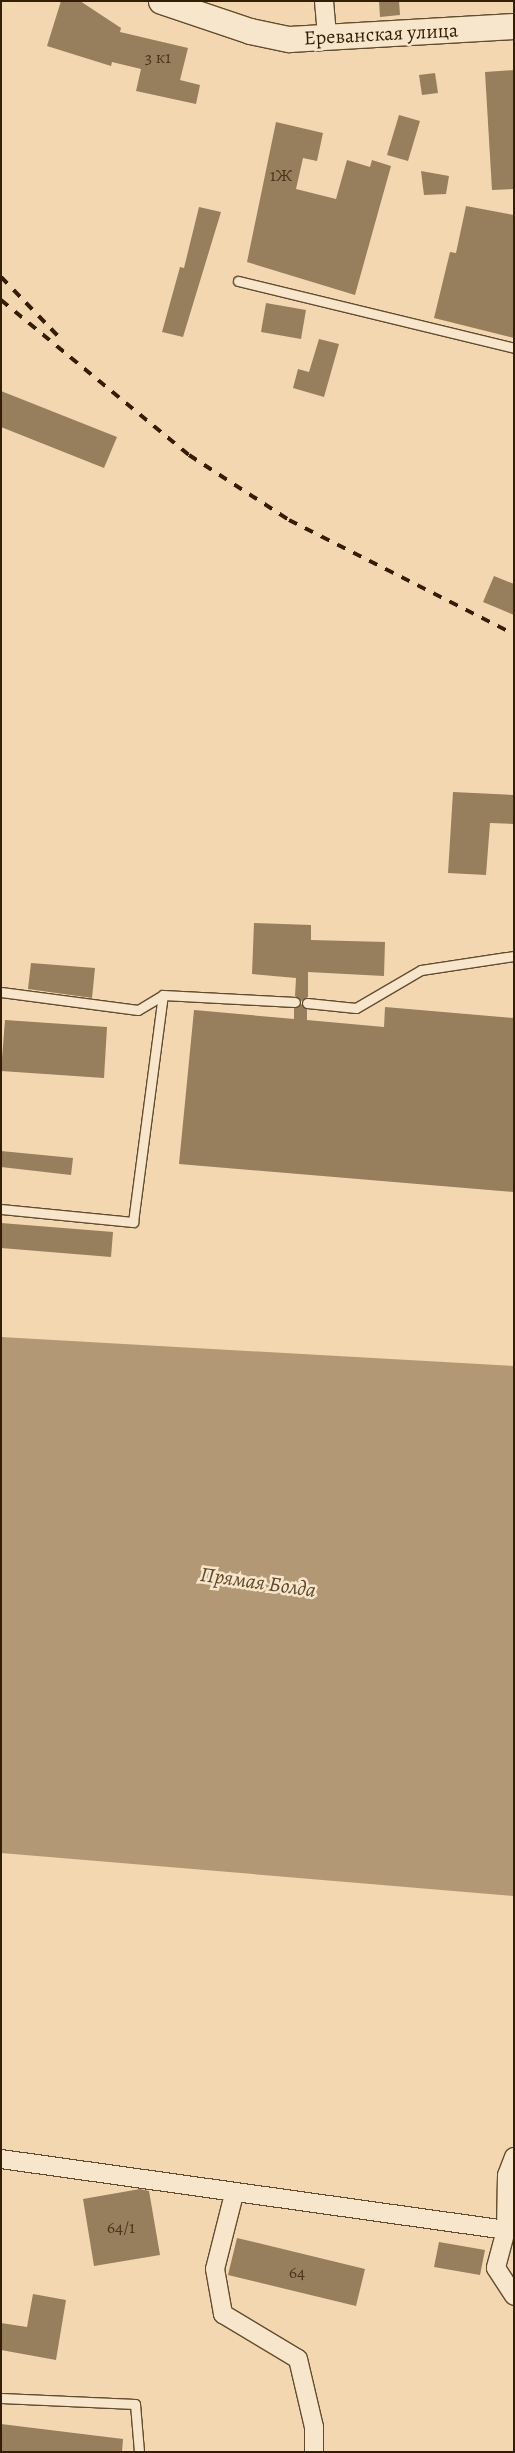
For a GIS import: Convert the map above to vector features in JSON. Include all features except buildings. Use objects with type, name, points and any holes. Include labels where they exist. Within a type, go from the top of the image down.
[{"type":"main road","name":"Ереванская улица","points":[[161,1],[250,31],[289,39],[327,39],[514,26]]},
{"type":"street","points":[[324,1],[327,39]]},
{"type":"street","points":[[514,2157],[507,2175],[506,2230],[496,2268],[514,2296]]},
{"type":"street","points":[[1,2159],[234,2194],[506,2230]]},
{"type":"street","points":[[234,2194],[215,2269],[223,2314],[298,2358],[314,2427],[314,2452]]},
{"type":"lane","points":[[238,281],[514,348]]},
{"type":"lane","points":[[307,1003],[356,1008],[421,970],[514,956]]},
{"type":"lane","points":[[1,992],[138,1010],[163,994],[295,1002]]},
{"type":"lane","points":[[1,1209],[134,1222],[163,994]]},
{"type":"lane","points":[[1,2398],[134,2404],[139,2452]]},
{"type":"water","name":"Прямая Болда","points":[[1,1337],[514,1366],[514,1896],[1,1853]]},
{"type":"railway","points":[[1,277],[58,336]]},
{"type":"railway","points":[[1,300],[189,455],[289,520],[514,634]]}]
